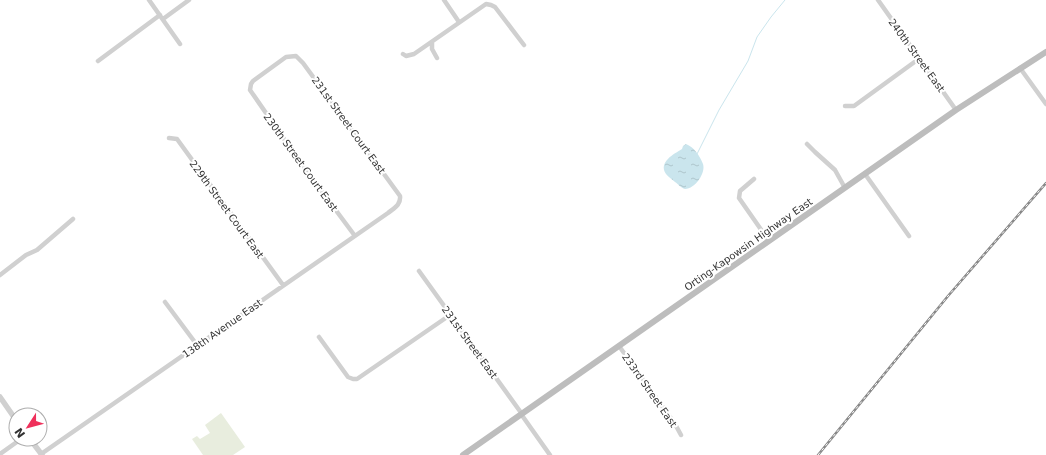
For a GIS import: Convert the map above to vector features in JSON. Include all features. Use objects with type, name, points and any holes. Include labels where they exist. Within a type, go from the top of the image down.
[{"type":"main road","name":"Orting-Kapowsin Highway East","points":[[463,455],[956,110],[1046,52]]},
{"type":"street","points":[[149,0],[180,44]]},
{"type":"street","points":[[98,61],[161,17],[189,0]]},
{"type":"street","points":[[444,0],[459,22]]},
{"type":"street","name":"240th Street East","points":[[878,0],[956,110]]},
{"type":"street","points":[[403,54],[408,56],[414,54],[484,5],[489,4],[500,13],[524,45]]},
{"type":"street","points":[[432,42],[432,49],[437,58]]},
{"type":"street","name":"230th Street Court East","points":[[293,55],[286,56],[253,81],[250,88],[251,92],[354,236]]},
{"type":"street","name":"231st Street Court East","points":[[293,55],[298,57],[303,63],[400,196],[400,199]]},
{"type":"street","points":[[845,106],[854,106],[920,58]]},
{"type":"street","points":[[1020,68],[1046,104]]},
{"type":"street","name":"229th Street Court East","points":[[169,138],[177,139],[282,285]]},
{"type":"street","points":[[807,144],[835,170],[844,188]]},
{"type":"street","points":[[865,174],[909,236]]},
{"type":"street","points":[[754,179],[740,191],[739,198],[769,241]]},
{"type":"street","name":"138th Avenue East","points":[[41,455],[282,285],[395,208],[400,199]]},
{"type":"street","points":[[0,275],[26,255],[37,250],[73,219]]},
{"type":"street","name":"231st Street East","points":[[419,271],[550,455]]},
{"type":"street","points":[[165,302],[197,346]]},
{"type":"street","points":[[319,337],[348,377],[355,380],[450,315]]},
{"type":"street","name":"233rd Street East","points":[[619,346],[675,424],[681,435]]},
{"type":"street","points":[[0,397],[8,408]]},
{"type":"street","points":[[0,454],[10,447]]},
{"type":"shaded area","points":[[221,413],[245,447],[233,455],[203,455],[192,439],[197,436],[200,439],[210,433],[205,425]]},
{"type":"water","points":[[686,144],[692,147],[702,161],[703,172],[696,183],[685,189],[667,175],[664,170],[664,166],[668,159],[682,149]]},
{"type":"waterway","points":[[697,154],[719,110],[748,61],[757,37],[785,0]]},
{"type":"railway","points":[[818,455],[948,296],[1046,183]]}]
